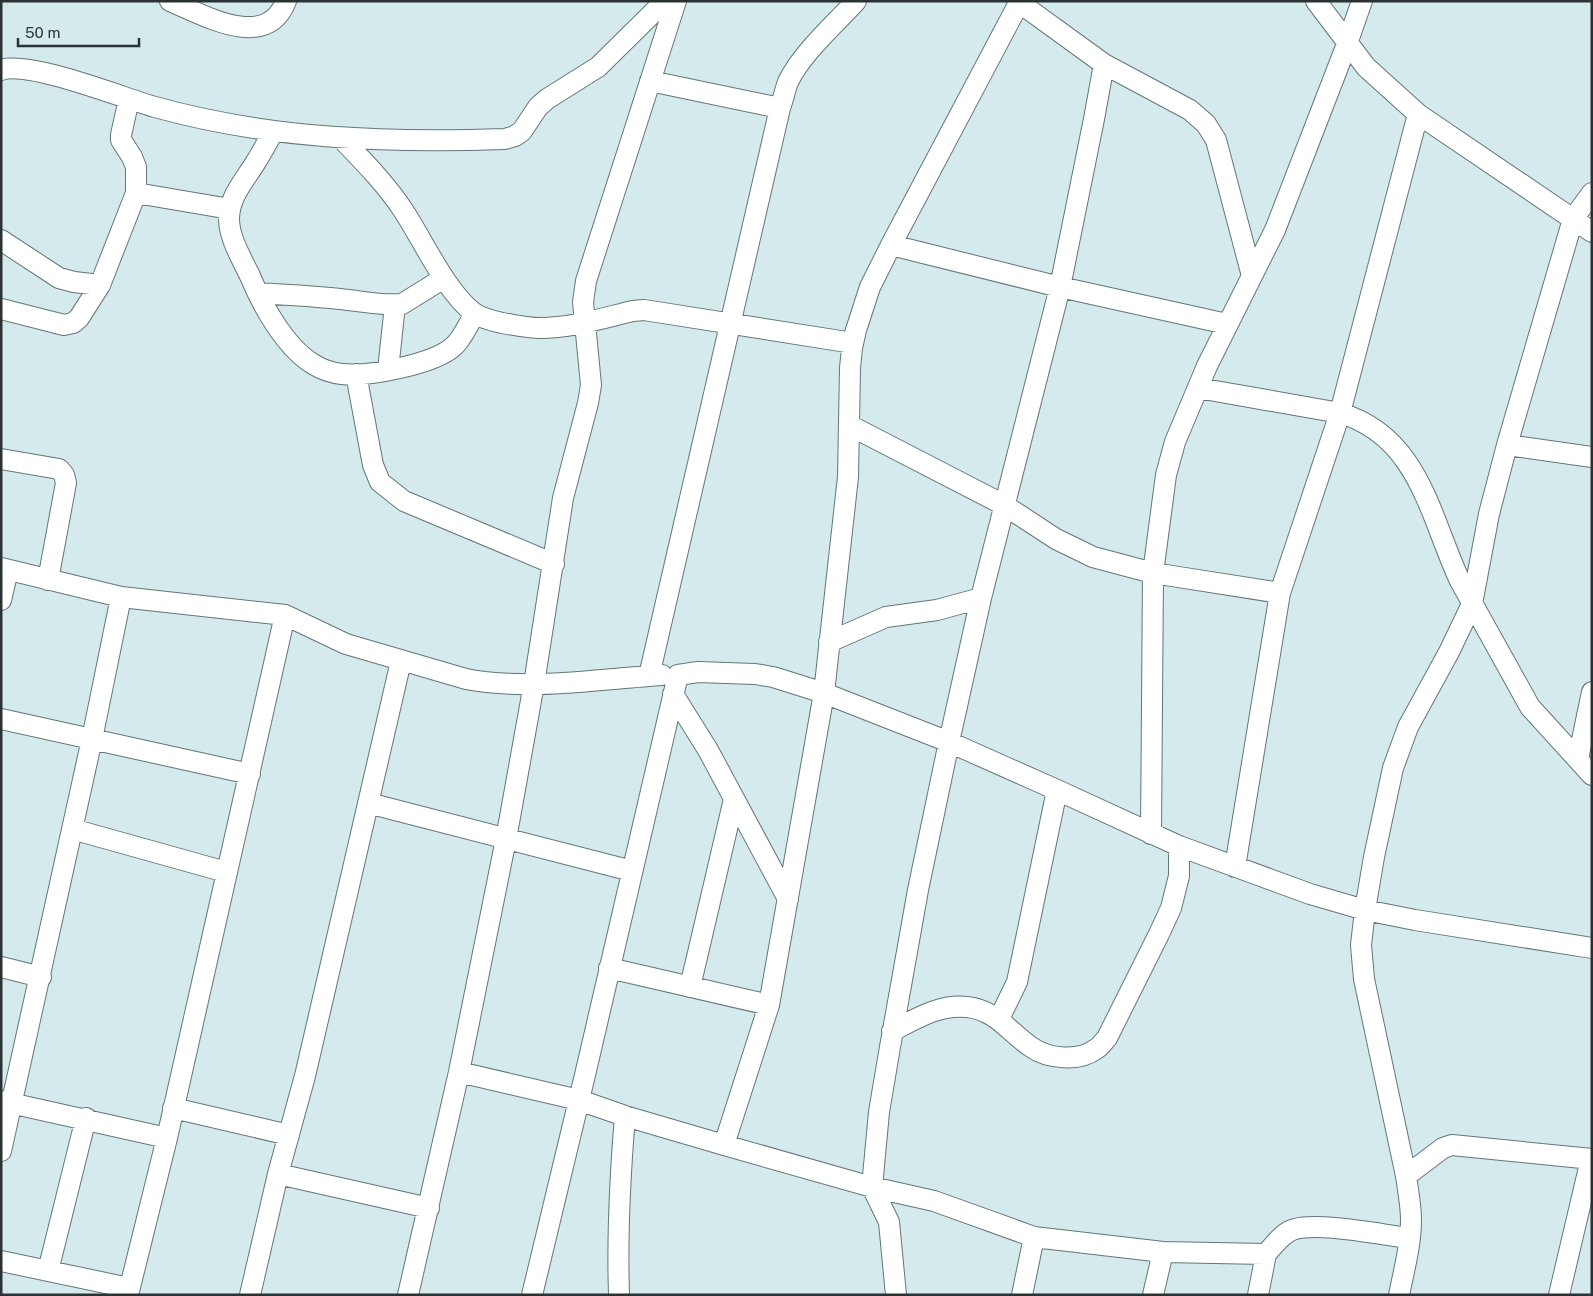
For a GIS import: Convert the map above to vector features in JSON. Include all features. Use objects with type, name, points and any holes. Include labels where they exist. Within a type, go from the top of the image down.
[{"type":"street","points":[[170,1],[229,24],[252,28],[263,26],[273,20],[282,10],[286,1]]},
{"type":"street","points":[[1,70],[21,68],[48,74],[179,113],[272,132],[341,138],[435,141],[505,139],[516,136],[522,131],[538,107],[547,99],[598,67],[665,1]]},
{"type":"street","points":[[408,1295],[459,1072],[506,840],[554,564],[563,498],[588,403],[590,385],[583,302],[586,281],[676,1]]},
{"type":"street","points":[[649,676],[780,108],[795,70],[856,1]]},
{"type":"street","points":[[1316,1],[1366,66],[1418,114],[1592,232]]},
{"type":"street","points":[[1151,834],[1154,573],[1166,475],[1175,442],[1198,388],[1286,204],[1348,44],[1362,1]]},
{"type":"street","points":[[724,1145],[770,1006],[824,693],[848,477],[850,368],[853,343],[870,288],[1019,2],[1104,64],[1190,110],[1206,124],[1216,140],[1252,276]]},
{"type":"street","points":[[896,1295],[889,1222],[872,1187],[879,1112],[892,1031],[918,890],[949,742],[981,598],[1060,287],[1104,64]]},
{"type":"street","points":[[650,81],[780,108]]},
{"type":"street","points":[[1,309],[64,325],[73,324],[79,318],[100,285],[136,192],[136,167],[121,140],[130,99]]},
{"type":"street","points":[[1235,867],[1280,593],[1340,413],[1418,114]]},
{"type":"street","points":[[272,132],[262,153],[235,194],[229,220],[231,232],[258,294],[296,350],[313,364],[327,371],[356,374],[388,370],[425,361],[442,354],[454,346],[475,314]]},
{"type":"street","points":[[341,138],[391,194],[407,216],[444,278],[457,296],[475,314],[494,321],[538,328],[555,328],[644,310],[853,343]]},
{"type":"street","points":[[136,192],[230,209]]},
{"type":"street","points":[[1399,1295],[1410,1238],[1411,1219],[1406,1176],[1364,979],[1361,956],[1365,910],[1374,856],[1393,768],[1408,727],[1449,652],[1472,604],[1489,514],[1507,445],[1574,219],[1592,193]]},
{"type":"street","points":[[1,240],[59,278],[100,285]]},
{"type":"street","points":[[891,245],[1060,287],[1227,324]]},
{"type":"street","points":[[258,294],[331,298],[383,305],[402,304],[444,278]]},
{"type":"street","points":[[388,370],[395,304]]},
{"type":"street","points":[[356,374],[372,465],[380,482],[404,500],[554,564]]},
{"type":"street","points":[[1198,388],[1340,413],[1354,417],[1370,426],[1388,440],[1404,456],[1418,479],[1435,516],[1452,563],[1472,604],[1530,707],[1548,729],[1592,775]]},
{"type":"street","points":[[849,425],[1004,505],[1056,539],[1094,558],[1154,573],[1280,593]]},
{"type":"street","points":[[1507,445],[1592,457]]},
{"type":"street","points":[[1,459],[58,469],[64,476],[66,483],[48,580]]},
{"type":"street","points":[[1,600],[4,569],[121,597],[285,615],[346,644],[486,683],[534,684],[698,672],[755,674],[774,677],[824,693],[949,742],[1178,846],[1310,894],[1365,910],[1592,948]]},
{"type":"street","points":[[1,1151],[7,1102],[41,977],[121,597]]},
{"type":"street","points":[[829,642],[886,617],[937,610],[981,598]]},
{"type":"street","points":[[1,1261],[129,1292],[167,1138],[285,615]]},
{"type":"street","points":[[250,1295],[278,1174],[305,1076],[402,661]]},
{"type":"street","points":[[532,1295],[678,674]]},
{"type":"street","points":[[1578,759],[1592,692]]},
{"type":"street","points":[[673,694],[708,750],[788,899]]},
{"type":"street","points":[[1,719],[250,774]]},
{"type":"street","points":[[999,1019],[1017,982],[1057,790]]},
{"type":"street","points":[[690,987],[734,799]]},
{"type":"street","points":[[368,803],[632,871]]},
{"type":"street","points":[[72,829],[226,872]]},
{"type":"street","points":[[892,1031],[929,1012],[946,1008],[968,1007],[986,1012],[999,1019],[1032,1048],[1050,1055],[1062,1058],[1084,1056],[1097,1049],[1107,1038],[1171,908],[1179,876],[1178,846]]},
{"type":"street","points":[[1,968],[41,977]]},
{"type":"street","points":[[609,968],[770,1006]]},
{"type":"street","points":[[459,1072],[579,1100],[625,1116],[724,1145],[872,1187],[934,1201],[1034,1237],[1163,1252],[1266,1254]]},
{"type":"street","points":[[7,1102],[86,1118],[167,1138]]},
{"type":"street","points":[[173,1108],[289,1135]]},
{"type":"street","points":[[619,1295],[620,1184],[625,1116]]},
{"type":"street","points":[[48,1271],[86,1118]]},
{"type":"street","points":[[1406,1176],[1443,1148],[1452,1146],[1592,1159],[1559,1295]]},
{"type":"street","points":[[278,1174],[429,1208]]},
{"type":"street","points":[[1258,1295],[1266,1254],[1281,1238],[1294,1229],[1320,1227],[1410,1238]]},
{"type":"street","points":[[1022,1295],[1034,1237]]},
{"type":"street","points":[[1153,1295],[1163,1252]]}]
